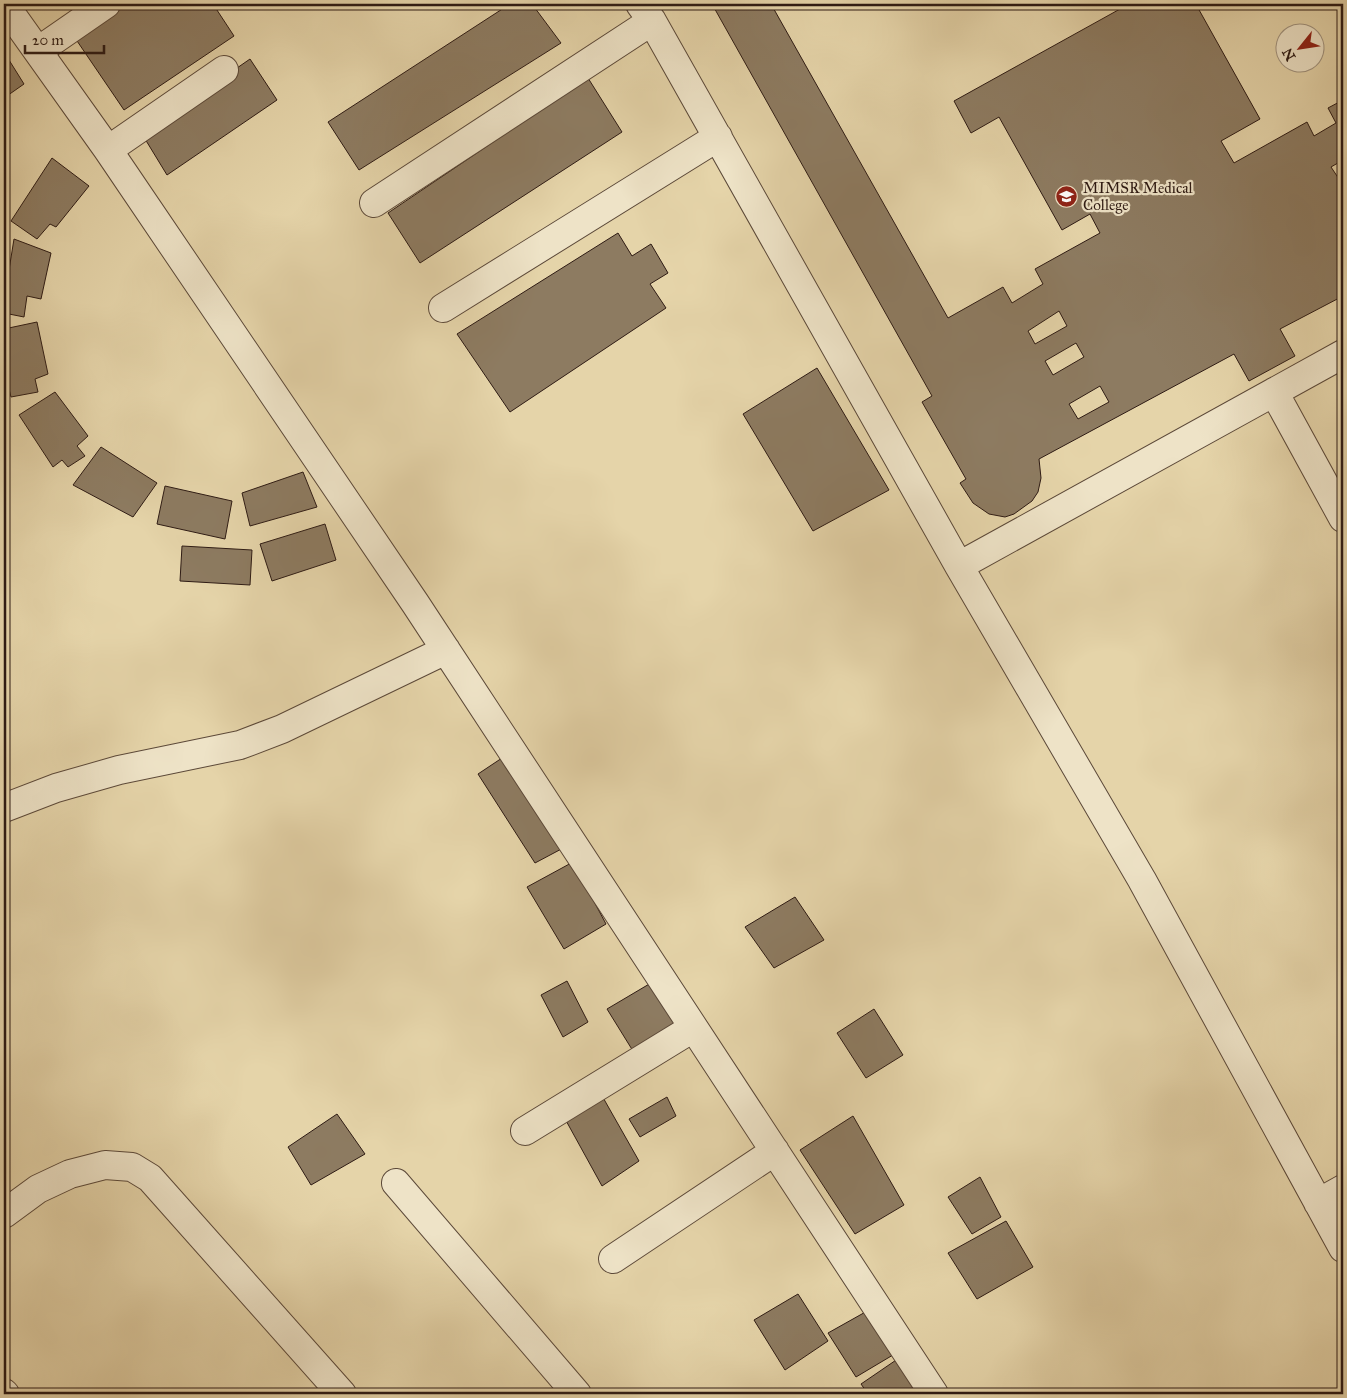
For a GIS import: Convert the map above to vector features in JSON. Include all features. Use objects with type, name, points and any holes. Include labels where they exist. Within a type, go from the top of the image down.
[{"type":"street","points":[[4,4],[108,150],[446,650],[934,1394]]},
{"type":"street","points":[[38,51],[106,4]]},
{"type":"street","points":[[374,203],[646,12],[959,566],[1142,880],[1343,1248]]},
{"type":"street","points":[[108,150],[224,70]]},
{"type":"street","points":[[444,308],[718,137]]},
{"type":"street","points":[[959,566],[1343,354]]},
{"type":"street","points":[[1274,392],[1343,518]]},
{"type":"street","points":[[4,808],[56,788],[119,770],[240,745],[282,729],[446,650]]},
{"type":"street","points":[[526,1131],[694,1028]]},
{"type":"street","points":[[613,1259],[775,1151]]},
{"type":"street","points":[[4,1214],[38,1189],[70,1174],[105,1165],[132,1167],[150,1178],[342,1394]]},
{"type":"street","points":[[396,1183],[577,1394]]},
{"type":"street","points":[[1318,1202],[1343,1189]]},
{"type":"building","points":[[122,4],[213,4],[234,36],[124,110],[73,35]]},
{"type":"building","points":[[510,4],[532,4],[561,43],[359,170],[328,122]]},
{"type":"building","points":[[712,4],[771,4],[948,318],[1003,287],[1012,303],[1043,284],[1035,269],[1100,233],[1090,214],[1062,230],[999,117],[971,133],[954,101],[1129,4],[1205,4],[1198,8],[1260,119],[1221,141],[1234,163],[1307,122],[1314,136],[1336,123],[1328,108],[1343,100],[1343,160],[1331,167],[1339,179],[1343,177],[1343,296],[1280,329],[1295,356],[1249,381],[1234,354],[1039,459],[1041,478],[1038,492],[1032,501],[1014,514],[1005,517],[989,514],[973,503],[960,483],[966,479],[922,402],[932,396]],"holes":[[[1059,311],[1067,326],[1035,344],[1028,331]],[[1076,343],[1084,357],[1053,375],[1045,361]],[[1100,386],[1109,402],[1078,419],[1069,404]]]},
{"type":"building","points":[[1335,4],[1343,4],[1343,19]]},
{"type":"building","points":[[4,52],[24,84],[4,98]]},
{"type":"building","points":[[250,59],[277,100],[167,175],[142,134]]},
{"type":"building","points":[[588,78],[622,132],[420,263],[388,213]]},
{"type":"building","points":[[52,158],[89,186],[56,227],[50,224],[37,239],[11,221]]},
{"type":"building","points":[[618,233],[632,256],[651,244],[668,273],[650,284],[666,308],[510,412],[457,334]]},
{"type":"building","points":[[14,239],[51,253],[41,299],[27,296],[24,317],[4,313],[4,301]]},
{"type":"building","points":[[37,322],[48,374],[35,379],[38,392],[11,397],[4,369],[4,329]]},
{"type":"building","points":[[817,368],[889,490],[813,531],[743,414]]},
{"type":"building","points":[[55,392],[88,436],[77,446],[85,456],[68,467],[62,460],[53,467],[19,415]]},
{"type":"building","points":[[101,447],[157,483],[133,517],[73,485]]},
{"type":"building","points":[[303,472],[317,507],[250,526],[242,493]]},
{"type":"building","points":[[165,486],[232,501],[225,539],[157,524]]},
{"type":"building","points":[[325,524],[336,560],[272,581],[260,544]]},
{"type":"building","points":[[182,546],[252,550],[250,585],[180,581]]},
{"type":"building","points":[[508,754],[567,846],[535,863],[478,774]]},
{"type":"building","points":[[573,862],[606,924],[564,949],[527,887]]},
{"type":"building","points":[[795,897],[824,940],[774,968],[745,927]]},
{"type":"building","points":[[656,980],[683,1024],[633,1051],[607,1009]]},
{"type":"building","points":[[567,981],[588,1022],[563,1037],[541,995]]},
{"type":"building","points":[[874,1009],[903,1055],[866,1078],[837,1033]]},
{"type":"building","points":[[601,1094],[639,1161],[602,1186],[564,1117]]},
{"type":"building","points":[[667,1097],[676,1116],[640,1137],[629,1119]]},
{"type":"building","points":[[337,1114],[365,1154],[311,1185],[288,1147]]},
{"type":"building","points":[[853,1116],[904,1205],[855,1234],[800,1150]]},
{"type":"building","points":[[980,1177],[1001,1217],[972,1234],[948,1197]]},
{"type":"building","points":[[1006,1221],[1033,1267],[977,1299],[948,1253]]},
{"type":"building","points":[[798,1294],[828,1341],[785,1370],[754,1320]]},
{"type":"building","points":[[869,1310],[898,1352],[856,1377],[828,1333]]},
{"type":"building","points":[[902,1356],[925,1394],[868,1394],[861,1384]]},
{"type":"place","name":"MIMSR Medical College","points":[[1067,197]]}]
